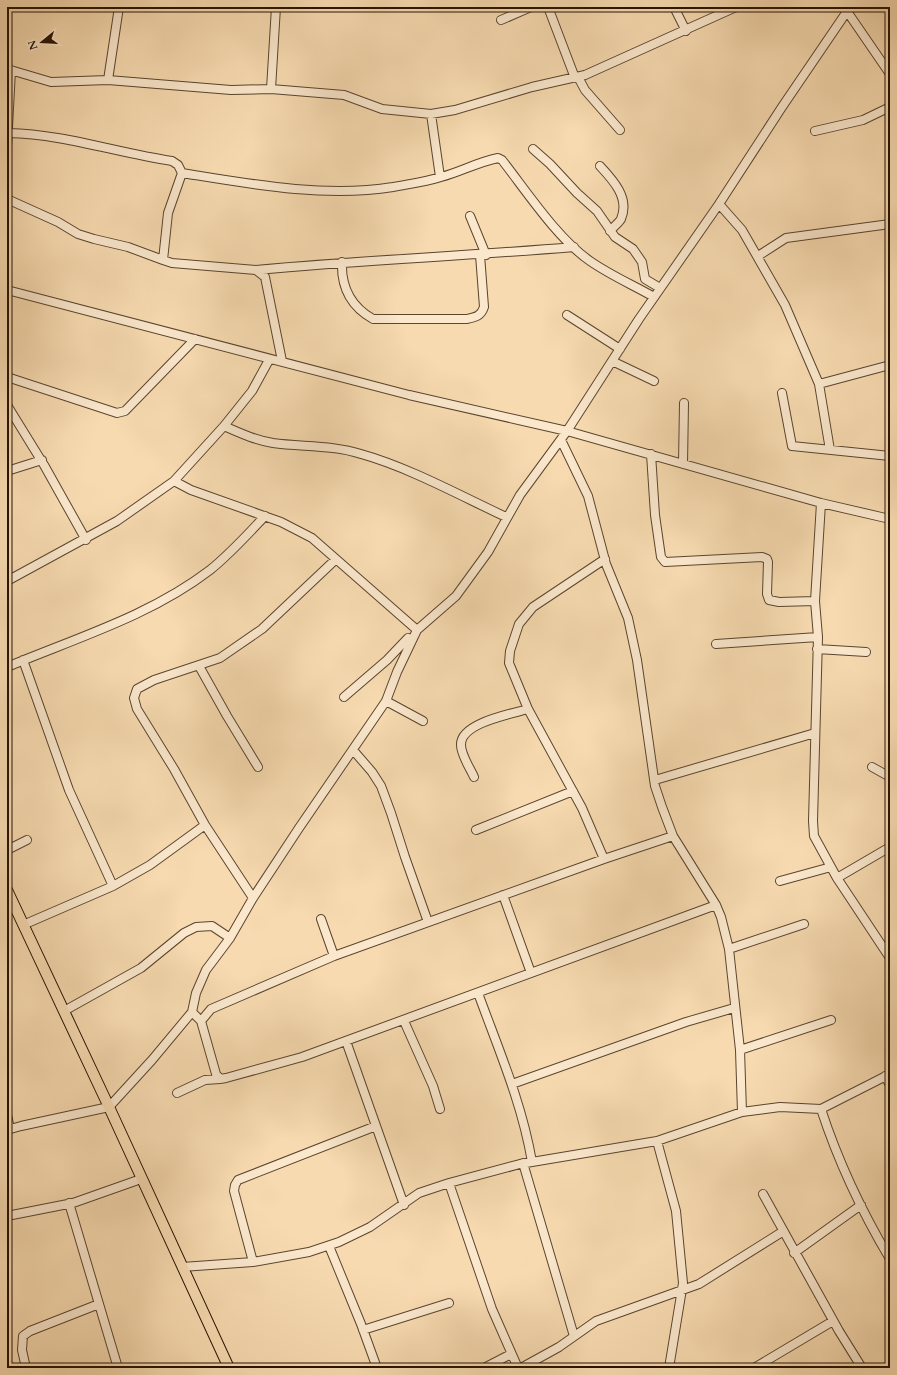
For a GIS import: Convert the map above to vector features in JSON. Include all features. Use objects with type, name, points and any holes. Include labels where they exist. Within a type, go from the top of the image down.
[{"type":"main road","points":[[7,890],[229,1368]]},
{"type":"street","points":[[108,80],[119,7]]},
{"type":"street","points":[[271,89],[276,7]]},
{"type":"street","points":[[501,20],[531,7]]},
{"type":"street","points":[[548,7],[576,77],[585,90],[620,130]]},
{"type":"street","points":[[674,7],[686,31]]},
{"type":"street","points":[[7,146],[9,70],[51,82],[108,80],[231,90],[271,89],[344,95],[382,109],[431,114],[455,110],[532,87],[576,77],[611,64],[736,7]]},
{"type":"street","points":[[7,1115],[8,1130],[109,1107],[152,1060],[192,1012],[196,993],[206,970],[230,938],[253,898],[298,828],[386,701],[397,672],[417,630],[456,596],[488,552],[506,517],[561,440],[660,288],[719,204],[847,8],[890,74]]},
{"type":"street","points":[[815,131],[864,120],[890,107]]},
{"type":"street","points":[[431,114],[440,177]]},
{"type":"street","points":[[8,133],[28,134],[83,142],[172,161],[178,165],[182,173],[168,213],[163,260]]},
{"type":"street","points":[[532,149],[550,164],[577,193],[597,211],[615,237],[633,248],[642,262],[645,279],[660,288]]},
{"type":"street","points":[[182,173],[260,185],[329,191],[357,191],[393,187],[440,177],[498,158],[502,160],[548,218],[574,247],[590,261],[654,297]]},
{"type":"street","points":[[600,166],[616,185],[624,203],[620,220],[610,231]]},
{"type":"street","points":[[7,200],[58,222],[78,234],[94,240],[128,247],[172,263],[256,270],[342,262],[483,255],[574,247]]},
{"type":"street","points":[[719,204],[742,230],[785,305],[818,384],[830,450]]},
{"type":"street","points":[[342,262],[341,276],[347,295],[364,313],[373,319],[467,319],[476,317],[482,313],[484,307],[483,255],[470,216]]},
{"type":"street","points":[[758,256],[786,238],[890,224]]},
{"type":"street","points":[[256,270],[264,277],[282,361]]},
{"type":"street","points":[[7,290],[269,360],[282,361],[409,395],[567,431],[821,503],[890,518]]},
{"type":"street","points":[[567,315],[620,349]]},
{"type":"street","points":[[7,377],[118,413],[125,411],[195,339]]},
{"type":"street","points":[[7,581],[86,540],[117,521],[174,481],[224,426],[252,391],[269,360]]},
{"type":"street","points":[[612,361],[654,382]]},
{"type":"street","points":[[818,384],[890,365]]},
{"type":"street","points":[[782,393],[792,446],[890,456]]},
{"type":"street","points":[[683,464],[684,403]]},
{"type":"street","points":[[7,404],[42,460],[86,540]]},
{"type":"street","points":[[224,426],[249,437],[274,443],[299,444],[360,453],[402,470],[506,517]]},
{"type":"street","points":[[561,440],[588,496],[605,559],[628,618],[637,660],[655,780],[662,807],[673,836],[716,905],[721,917],[729,950],[734,1008],[740,1050],[742,1112]]},
{"type":"street","points":[[651,454],[655,515],[661,557],[665,562],[762,557],[767,559],[768,562],[769,600],[779,602],[815,601]]},
{"type":"street","points":[[7,471],[42,460]]},
{"type":"street","points":[[174,481],[191,490],[265,516],[312,538],[417,630]]},
{"type":"street","points":[[821,503],[815,601],[818,637],[813,821],[814,836],[837,878],[890,958]]},
{"type":"street","points":[[7,667],[107,628],[142,611],[175,592],[210,570],[265,516]]},
{"type":"street","points":[[604,859],[572,791],[528,709],[509,663],[510,651],[519,624],[540,601],[605,559]]},
{"type":"street","points":[[253,898],[205,825],[174,769],[137,710],[134,698],[137,689],[154,680],[220,658],[262,629],[336,560]]},
{"type":"street","points":[[716,644],[818,637]]},
{"type":"street","points":[[344,697],[387,660],[408,638]]},
{"type":"street","points":[[817,649],[866,652]]},
{"type":"street","points":[[23,660],[69,790],[114,886]]},
{"type":"street","points":[[387,660],[397,672]]},
{"type":"street","points":[[199,666],[258,767]]},
{"type":"street","points":[[386,701],[423,721]]},
{"type":"street","points":[[474,777],[460,747],[462,739],[474,726],[528,709]]},
{"type":"street","points":[[655,780],[815,733]]},
{"type":"street","points":[[353,750],[372,772],[381,786],[428,922]]},
{"type":"street","points":[[872,767],[890,777]]},
{"type":"street","points":[[476,830],[572,791]]},
{"type":"street","points":[[24,925],[114,886],[150,865],[205,825]]},
{"type":"street","points":[[201,1021],[211,1009],[334,956],[604,859],[673,836]]},
{"type":"street","points":[[7,850],[27,840]]},
{"type":"street","points":[[837,878],[890,847]]},
{"type":"street","points":[[780,882],[831,867]]},
{"type":"street","points":[[503,895],[531,973]]},
{"type":"street","points":[[177,1093],[205,1080],[220,1079],[302,1057],[404,1021],[716,905]]},
{"type":"street","points":[[321,919],[334,956]]},
{"type":"street","points":[[729,950],[804,924]]},
{"type":"street","points":[[64,1011],[141,968],[184,933],[196,927],[212,926],[230,938]]},
{"type":"street","points":[[478,993],[512,1084],[525,1127],[532,1162]]},
{"type":"street","points":[[512,1084],[686,1022],[734,1008]]},
{"type":"street","points":[[192,1012],[201,1021],[214,1070],[220,1079]]},
{"type":"street","points":[[740,1050],[831,1020]]},
{"type":"street","points":[[404,1021],[433,1086],[440,1109]]},
{"type":"street","points":[[346,1041],[404,1205]]},
{"type":"street","points":[[182,1267],[253,1262],[309,1252],[329,1246],[370,1227],[404,1205],[419,1193],[449,1183],[523,1163],[657,1141],[742,1112],[780,1107],[821,1109],[888,1075],[890,1085]]},
{"type":"street","points":[[821,1109],[828,1130],[861,1206],[890,1259]]},
{"type":"street","points":[[253,1262],[234,1191],[238,1180],[376,1126]]},
{"type":"street","points":[[657,1141],[676,1211],[683,1283],[669,1368]]},
{"type":"street","points":[[523,1163],[574,1336]]},
{"type":"street","points":[[7,1216],[69,1203],[141,1179]]},
{"type":"street","points":[[449,1183],[478,1273],[518,1368]]},
{"type":"street","points":[[763,1194],[782,1232],[862,1368]]},
{"type":"street","points":[[69,1203],[118,1368]]},
{"type":"street","points":[[794,1253],[861,1206]]},
{"type":"street","points":[[521,1368],[559,1347],[596,1321],[699,1284],[782,1232]]},
{"type":"street","points":[[329,1246],[377,1368]]},
{"type":"street","points":[[363,1330],[449,1303]]},
{"type":"street","points":[[26,1368],[22,1350],[23,1336],[30,1331],[99,1304]]},
{"type":"street","points":[[754,1368],[833,1321]]},
{"type":"street","points":[[484,1368],[511,1354]]}]
